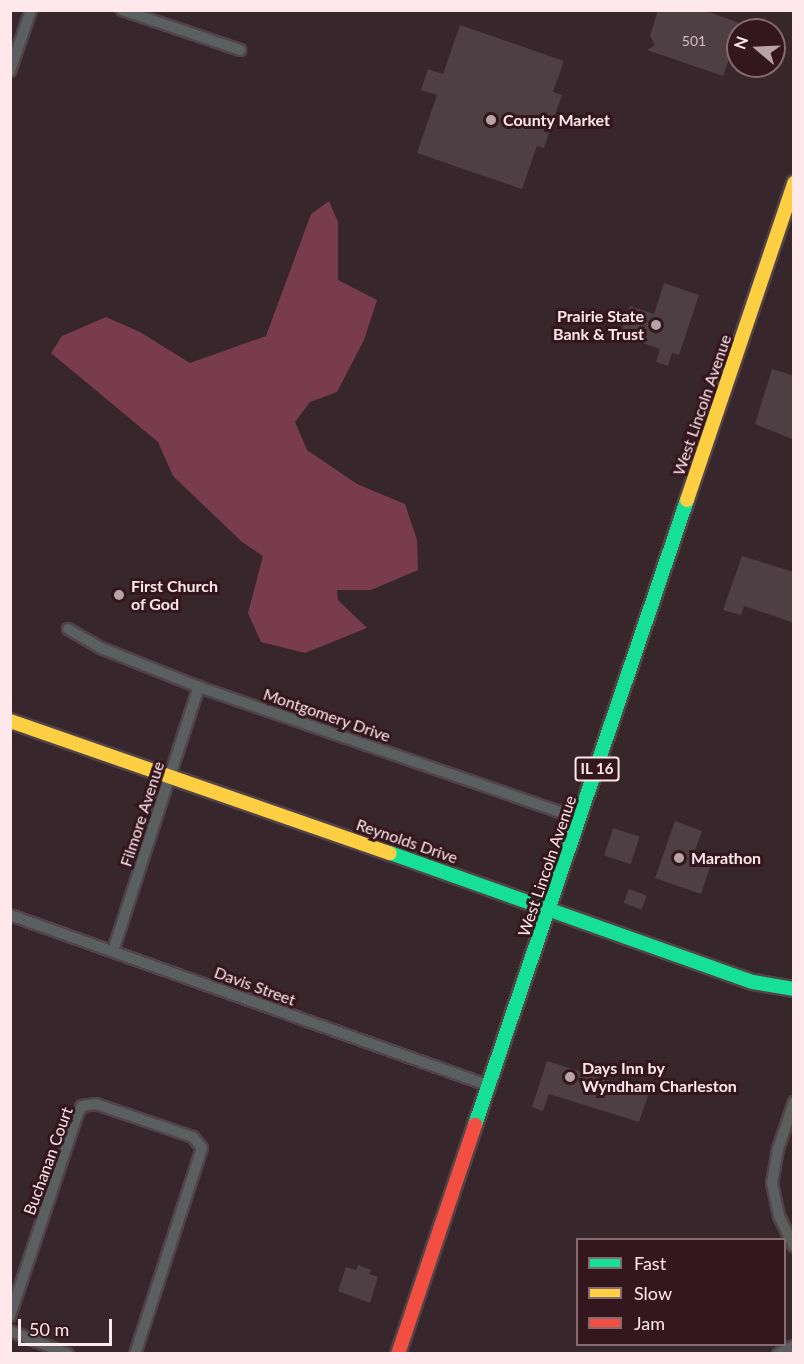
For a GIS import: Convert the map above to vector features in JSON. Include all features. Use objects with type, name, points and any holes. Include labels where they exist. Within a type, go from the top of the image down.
[{"type":"main road","name":"West Lincoln Avenue","points":[[398,1353],[794,183]]},
{"type":"main road","name":"Reynolds Drive","points":[[10,721],[550,908],[753,982],[794,989]]},
{"type":"street","points":[[10,71],[31,10]]},
{"type":"street","points":[[122,10],[240,50]]},
{"type":"street","name":"Montgomery Drive","points":[[69,629],[101,648],[199,687],[580,819]]},
{"type":"street","name":"Filmore Avenue","points":[[113,951],[199,687]]},
{"type":"street","name":"Davis Street","points":[[10,915],[490,1086]]},
{"type":"street","points":[[794,1102],[776,1158],[772,1183],[779,1216],[794,1247]]},
{"type":"street","name":"Buchanan Court","points":[[10,1316],[78,1113],[82,1106],[96,1104],[193,1137],[202,1148],[135,1353]]},
{"type":"street","points":[[10,1331],[68,1353]]},
{"type":"street","points":[[778,1353],[794,1346]]},
{"type":"shaded area","points":[[329,201],[338,222],[338,280],[377,300],[364,340],[337,392],[310,402],[295,422],[307,450],[357,484],[405,504],[417,540],[418,570],[371,590],[337,590],[338,600],[367,628],[305,653],[261,642],[248,613],[263,556],[242,542],[173,476],[158,442],[51,353],[62,336],[106,317],[140,332],[190,363],[266,336],[311,214]]},
{"type":"building","points":[[658,10],[703,10],[726,18],[726,68],[723,76],[647,50],[655,45],[650,36]]},
{"type":"building","name":"County Market","points":[[460,25],[564,61],[553,92],[562,95],[544,148],[537,146],[522,189],[417,153],[437,95],[421,90],[428,69],[443,74]]},
{"type":"building","name":"Prairie State Bank & Trust","points":[[664,283],[699,295],[679,355],[672,353],[668,366],[656,362],[660,349],[620,335],[630,306],[654,314]]},
{"type":"building","points":[[772,369],[794,376],[794,440],[755,424]]},
{"type":"building","points":[[742,556],[794,572],[794,623],[744,606],[741,615],[723,610]]},
{"type":"building","name":"Marathon","points":[[675,821],[702,831],[693,856],[700,859],[699,863],[710,867],[701,894],[655,878]]},
{"type":"building","points":[[613,828],[640,837],[631,864],[604,856]]},
{"type":"building","points":[[629,889],[647,896],[641,910],[624,903]]},
{"type":"building","name":"Days Inn by Wyndham Charleston","points":[[547,1061],[649,1093],[639,1122],[549,1094],[543,1111],[532,1107]]},
{"type":"building","points":[[358,1265],[371,1270],[369,1274],[378,1277],[370,1303],[338,1291],[346,1267],[356,1270]]},
{"type":"traffic: fast","points":[[475,1125],[687,500]]},
{"type":"traffic: fast","points":[[390,853],[753,982],[794,989]]},
{"type":"traffic: slow","points":[[687,500],[794,183]]},
{"type":"traffic: slow","points":[[10,721],[390,853]]},
{"type":"traffic: jam","points":[[398,1354],[475,1125]]},
{"type":"place","name":"County Market","points":[[491,120]]},
{"type":"place","name":"Prairie State Bank & Trust","points":[[656,325]]},
{"type":"place","name":"First Church of God","points":[[119,595]]},
{"type":"place","name":"Marathon","points":[[679,858]]},
{"type":"place","name":"Days Inn by Wyndham Charleston","points":[[570,1077]]}]
